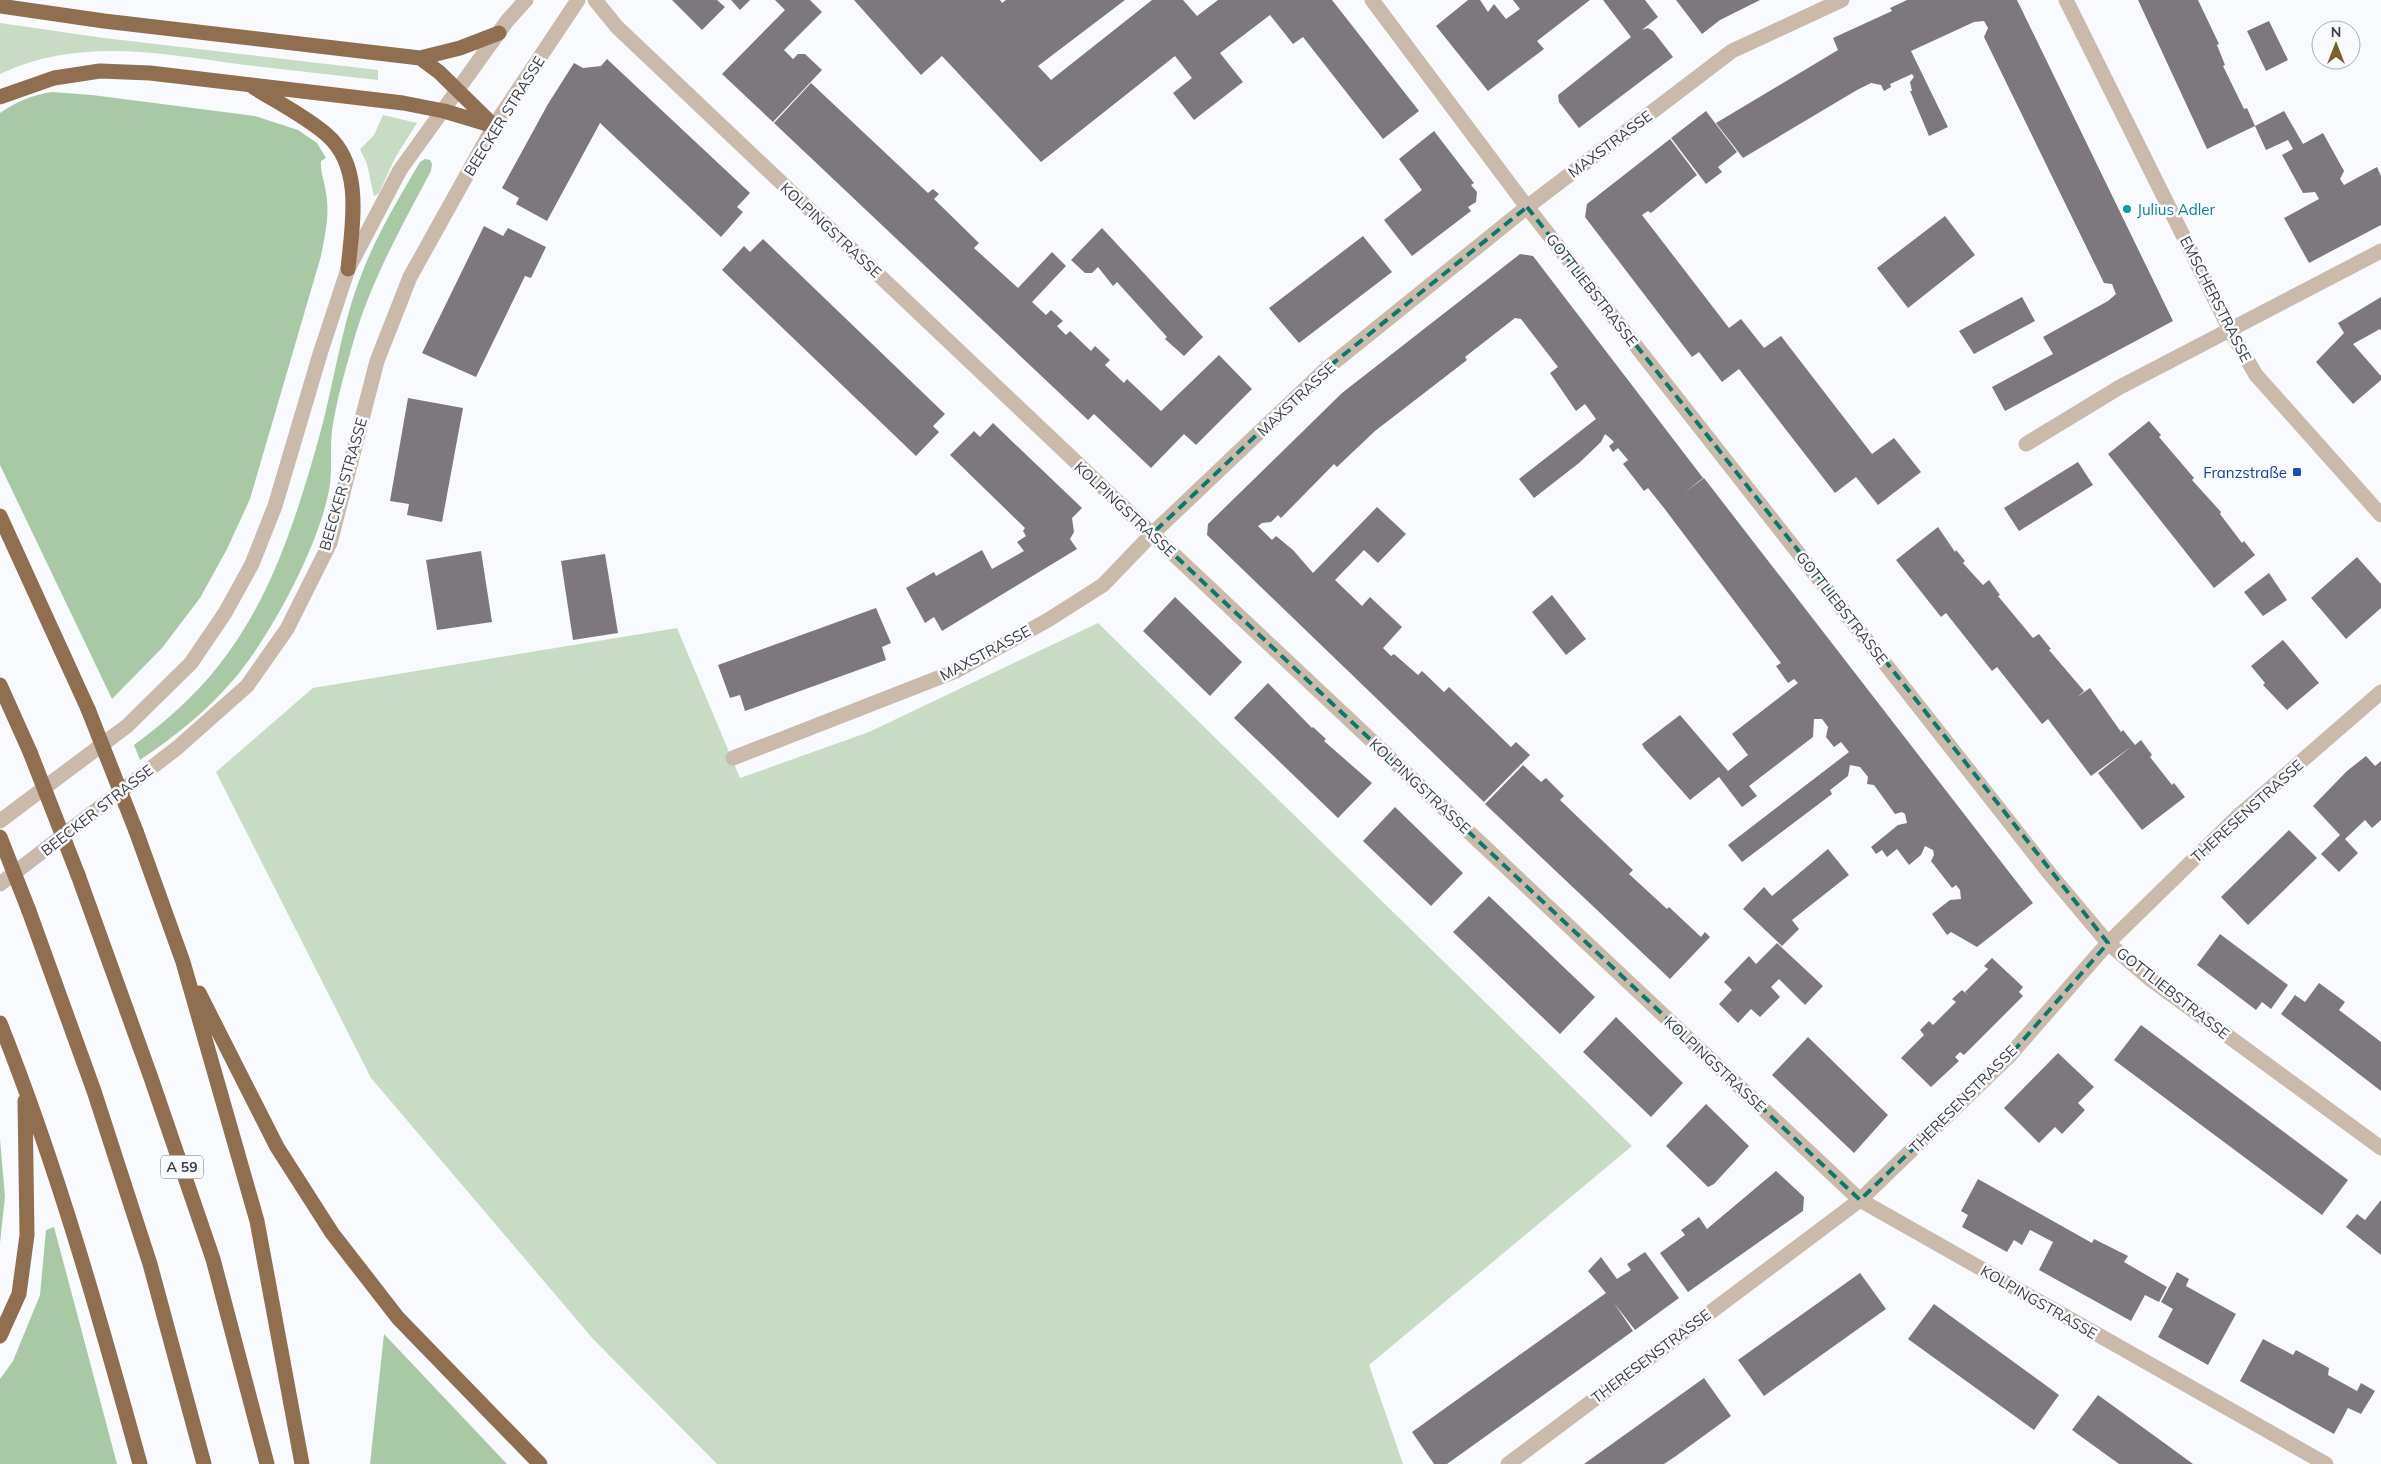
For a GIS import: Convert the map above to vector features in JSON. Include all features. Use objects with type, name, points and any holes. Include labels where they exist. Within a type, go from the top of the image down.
[{"type":"highway","points":[[0,6],[104,21],[420,58],[460,48],[499,33]]},
{"type":"highway","points":[[420,58],[494,126]]},
{"type":"highway","points":[[0,97],[54,78],[100,70],[150,73],[403,103],[444,111],[494,126]]},
{"type":"highway","points":[[250,84],[328,135],[341,154],[350,172],[354,210],[348,269]]},
{"type":"highway","points":[[0,516],[88,709],[136,831],[184,962],[257,1221],[302,1464]]},
{"type":"highway","name":"A 59","points":[[0,686],[30,752],[78,875],[150,1075],[213,1260],[267,1464]]},
{"type":"highway","points":[[0,837],[29,910],[94,1091],[150,1264],[204,1464]]},
{"type":"highway","points":[[184,962],[277,1147],[332,1233],[398,1318],[540,1464]]},
{"type":"highway","points":[[0,1023],[24,1084],[95,1301],[140,1464]]},
{"type":"highway","points":[[0,1336],[19,1294],[27,1236],[24,1084]]},
{"type":"street","points":[[0,821],[127,726],[192,663],[225,613],[252,564],[274,506],[348,269],[400,170],[499,33],[526,0]]},
{"type":"street","name":"BEECKER STRASSE","points":[[0,884],[177,748],[247,686],[286,630],[330,543],[377,361],[410,277],[494,126],[578,0]]},
{"type":"street","name":"KOLPINGSTRASSE","points":[[595,0],[617,27],[1152,534],[1860,1200],[2326,1464]]},
{"type":"street","name":"GOTTLIEBSTRASSE","points":[[1372,0],[1527,207],[2044,866],[2108,943],[2150,979],[2381,1148]]},
{"type":"street","name":"MAXSTRASSE","points":[[733,758],[956,671],[1048,620],[1103,585],[1152,534],[1326,369],[1527,207],[1732,51],[1842,0]]},
{"type":"street","name":"EMSCHERSTRASSE","points":[[2066,0],[2230,330],[2256,375],[2381,515]]},
{"type":"street","points":[[2026,444],[2120,387],[2381,252]]},
{"type":"street","name":"THERESENSTRASSE","points":[[1508,1464],[1860,1200],[2010,1055],[2108,943],[2236,818],[2381,692]]},
{"type":"highlighted area","points":[[1527,207],[2108,943],[2010,1055],[1860,1200],[1152,534],[1326,369]]},
{"type":"green space","points":[[0,23],[104,38],[378,70],[378,80],[183,56],[122,51],[61,55],[30,62],[0,74]]},
{"type":"green space","points":[[52,92],[92,95],[255,116],[298,130],[317,143],[326,158],[321,161],[327,209],[321,256],[250,499],[227,549],[200,598],[162,648],[112,699],[0,465],[0,113],[24,100]]},
{"type":"green space","points":[[383,115],[417,123],[395,158],[379,193],[374,196],[367,164],[360,149],[374,135]]},
{"type":"green space","points":[[425,159],[430,160],[432,164],[431,171],[398,234],[368,298],[353,343],[341,387],[331,437],[330,484],[325,507],[306,559],[279,613],[234,679],[190,723],[140,760],[134,745],[179,708],[210,676],[238,639],[269,583],[282,553],[303,491],[321,430],[355,292],[374,244],[420,162]]},
{"type":"green space","points":[[1098,623],[1632,1146],[1369,1365],[1403,1464],[717,1464],[594,1340],[371,1078],[216,772],[313,688],[677,628],[740,778],[869,732]]},
{"type":"green space","points":[[0,1139],[5,1197],[0,1243]]},
{"type":"green space","points":[[54,1227],[117,1464],[0,1464],[0,1379],[13,1361],[40,1295],[46,1230]]},
{"type":"green space","points":[[384,1334],[507,1464],[370,1464]]},
{"type":"building","points":[[672,0],[717,0],[725,7],[702,30]]},
{"type":"building","points":[[731,0],[750,0],[740,10]]},
{"type":"building","points":[[775,0],[810,0],[822,12],[784,50],[793,59],[798,54],[805,54],[822,70],[773,122],[722,74],[785,10]]},
{"type":"building","points":[[854,0],[1000,0],[1002,3],[1006,0],[1125,0],[1038,66],[1051,80],[1152,0],[1183,0],[1197,16],[1218,0],[1332,0],[1419,111],[1383,139],[1303,37],[1293,44],[1270,15],[1220,53],[1243,82],[1194,120],[1173,93],[1192,78],[1175,56],[1041,162],[942,56],[921,75]]},
{"type":"building","points":[[1468,0],[1480,0],[1488,12],[1494,4],[1506,19],[1520,9],[1513,0],[1590,0],[1537,41],[1544,49],[1488,91],[1436,26]]},
{"type":"building","points":[[1603,0],[1645,0],[1658,17],[1642,30],[1648,28],[1653,31],[1673,57],[1579,128],[1559,102],[1558,95],[1631,37]]},
{"type":"building","points":[[1676,0],[1760,0],[1720,20],[1702,34]]},
{"type":"building","points":[[1907,0],[2017,0],[2173,321],[2005,411],[1992,387],[2053,354],[2043,337],[2108,301],[2116,294],[2112,284],[2104,283],[1984,37],[1988,28],[1984,21],[1974,22],[1911,51],[1948,127],[1929,136],[1910,91],[1912,91],[1910,82],[1914,77],[1912,74],[1890,84],[1891,87],[1884,91],[1881,85],[1871,83],[1743,158],[1716,123],[1838,50],[1833,38],[1892,11],[1890,8]]},
{"type":"building","points":[[2138,0],[2198,0],[2219,44],[2217,45],[2225,65],[2223,66],[2244,109],[2247,108],[2255,126],[2207,149]]},
{"type":"building","points":[[2269,21],[2288,60],[2266,71],[2247,31]]},
{"type":"building","points":[[607,59],[750,193],[737,207],[743,212],[721,237],[600,123],[547,221],[516,204],[519,198],[502,188],[548,104],[574,63],[583,68],[601,66]]},
{"type":"building","points":[[811,83],[928,193],[933,189],[939,194],[934,199],[979,243],[974,248],[1018,288],[1052,252],[1066,266],[1032,302],[1046,315],[1051,310],[1063,321],[1057,326],[1066,335],[1070,331],[1091,351],[1095,346],[1110,360],[1105,365],[1124,383],[1127,379],[1161,411],[1219,355],[1252,389],[1196,445],[1184,434],[1151,468],[1094,414],[1088,420],[774,123]]},
{"type":"building","points":[[1706,111],[1737,152],[1718,167],[1722,172],[1706,184],[1671,138]]},
{"type":"building","points":[[2284,111],[2303,144],[2323,133],[2344,171],[2340,179],[2344,185],[2377,167],[2381,176],[2381,225],[2309,263],[2284,218],[2319,199],[2315,192],[2303,193],[2282,155],[2293,149],[2288,140],[2266,150],[2255,126]]},
{"type":"building","points":[[1434,131],[1474,183],[1471,185],[1477,192],[1476,202],[1468,207],[1471,211],[1412,256],[1384,220],[1422,190],[1399,159]]},
{"type":"building","points":[[1670,139],[1697,175],[1651,213],[1648,211],[1642,215],[1729,328],[1741,319],[1764,348],[1781,336],[1872,454],[1894,438],[1921,472],[1878,505],[1856,477],[1835,493],[1739,369],[1722,382],[1699,352],[1692,357],[1585,217],[1587,204]]},
{"type":"building","points":[[1945,216],[1975,255],[1908,308],[1877,268]]},
{"type":"building","points":[[484,226],[503,236],[508,228],[546,247],[531,278],[525,276],[476,377],[422,353]]},
{"type":"building","points":[[1102,228],[1203,337],[1184,356],[1165,339],[1167,337],[1117,282],[1113,286],[1098,267],[1092,273],[1085,273],[1071,260]]},
{"type":"building","points":[[1363,236],[1392,272],[1299,343],[1269,308]]},
{"type":"building","points":[[763,239],[945,414],[933,426],[939,432],[916,456],[722,270],[744,246],[750,252]]},
{"type":"building","points":[[1520,254],[1533,256],[1703,478],[1684,493],[1704,478],[2033,903],[1977,947],[1951,932],[1947,935],[1932,914],[1950,900],[1961,899],[1960,890],[1956,885],[1952,888],[1931,861],[1934,855],[1933,850],[1925,846],[1921,855],[1909,865],[1897,849],[1887,857],[1882,850],[1876,854],[1871,847],[1898,825],[1907,823],[1905,814],[1902,812],[1895,814],[1874,785],[1867,784],[1868,777],[1860,767],[1850,765],[1848,776],[1830,790],[1832,794],[1742,862],[1728,845],[1849,752],[1841,742],[1834,747],[1826,737],[1828,727],[1822,719],[1814,719],[1813,737],[1749,786],[1757,796],[1742,807],[1719,777],[1690,800],[1644,748],[1642,744],[1680,715],[1728,771],[1748,755],[1732,734],[1798,683],[1794,679],[1788,683],[1776,666],[1781,663],[1664,508],[1648,488],[1644,491],[1623,464],[1628,460],[1618,448],[1613,452],[1609,446],[1614,442],[1605,434],[1601,442],[1579,463],[1534,498],[1519,479],[1596,419],[1585,404],[1576,411],[1550,373],[1558,367],[1521,319],[1515,318],[1465,357],[1467,360],[1375,431],[1337,467],[1334,464],[1281,518],[1278,515],[1271,522],[1262,523],[1258,526],[1272,540],[1276,536],[1293,550],[1313,573],[1377,507],[1406,534],[1378,563],[1364,550],[1335,580],[1362,606],[1370,597],[1402,627],[1383,648],[1391,656],[1394,654],[1418,675],[1422,671],[1444,692],[1449,687],[1511,747],[1516,742],[1530,755],[1484,802],[1207,535],[1208,524],[1342,393]]},
{"type":"building","points":[[2022,297],[2035,321],[1974,354],[1959,331]]},
{"type":"building","points":[[2381,297],[2381,331],[2380,329],[2353,344],[2381,376],[2381,380],[2353,404],[2316,362],[2344,333],[2338,323]]},
{"type":"building","points":[[408,398],[463,408],[442,522],[407,515],[409,504],[390,501]]},
{"type":"building","points":[[2149,421],[2161,435],[2159,437],[2194,478],[2192,480],[2221,512],[2220,514],[2242,543],[2244,541],[2255,555],[2214,588],[2108,454]]},
{"type":"building","points":[[993,423],[1082,508],[1072,518],[1074,532],[1070,539],[1077,549],[942,631],[934,617],[925,623],[906,588],[934,572],[936,576],[982,550],[992,569],[1024,551],[1017,542],[1026,536],[1023,531],[1025,528],[950,455],[974,431],[980,437]]},
{"type":"building","points":[[2078,462],[2093,485],[2019,531],[2004,508]]},
{"type":"building","points":[[1938,527],[1955,552],[1956,550],[1965,561],[1963,563],[1983,585],[1989,580],[2000,595],[1998,596],[2033,638],[2039,634],[2051,649],[2049,650],[2084,691],[2077,697],[2090,688],[2121,732],[2123,730],[2135,745],[2141,740],[2152,755],[2150,757],[2172,785],[2174,783],[2185,797],[2142,830],[2098,773],[2132,746],[2091,776],[2048,719],[2042,724],[1997,667],[1992,671],[1946,613],[1941,617],[1896,560]]},
{"type":"building","points":[[481,551],[492,622],[437,630],[426,560]]},
{"type":"building","points":[[605,554],[618,633],[573,640],[561,561]]},
{"type":"building","points":[[2357,557],[2381,584],[2381,608],[2346,639],[2311,598]]},
{"type":"building","points":[[2269,573],[2287,600],[2263,616],[2244,592]]},
{"type":"building","points":[[1552,595],[1586,639],[1566,655],[1532,612]]},
{"type":"building","points":[[1175,597],[1242,662],[1210,696],[1143,631]]},
{"type":"building","points":[[876,608],[891,643],[882,647],[886,660],[745,711],[740,695],[730,698],[718,665]]},
{"type":"building","points":[[2283,640],[2319,683],[2287,710],[2263,685],[2265,683],[2251,666]]},
{"type":"building","points":[[1268,683],[1312,728],[1326,739],[1324,741],[1372,783],[1338,818],[1234,718]]},
{"type":"building","points":[[2366,756],[2375,766],[2381,761],[2381,820],[2372,828],[2365,820],[2345,839],[2358,853],[2339,872],[2321,854],[2340,835],[2313,806],[2347,771]]},
{"type":"building","points":[[1523,765],[1541,782],[1546,778],[1564,796],[1560,800],[1633,870],[1629,874],[1667,909],[1669,907],[1701,937],[1705,932],[1710,937],[1670,979],[1485,804]]},
{"type":"building","points":[[1395,807],[1463,873],[1431,906],[1363,841]]},
{"type":"building","points":[[2289,830],[2317,858],[2248,925],[2221,897]]},
{"type":"building","points":[[1828,849],[1849,875],[1792,920],[1799,929],[1782,946],[1743,909],[1764,887],[1772,896]]},
{"type":"building","points":[[1489,896],[1595,997],[1560,1034],[1453,932]]},
{"type":"building","points":[[2220,934],[2288,985],[2271,1009],[2262,1002],[2256,1010],[2197,965]]},
{"type":"building","points":[[1777,943],[1823,986],[1805,1005],[1779,979],[1771,987],[1780,997],[1760,1017],[1751,1009],[1738,1023],[1719,1004],[1732,990],[1724,982],[1749,956],[1756,964]]},
{"type":"building","points":[[1992,958],[2023,987],[2019,992],[2023,996],[1964,1055],[1960,1052],[1955,1057],[1959,1061],[1931,1087],[1901,1058],[1924,1035],[1920,1030],[1929,1021],[1933,1025],[1956,1002],[1952,999],[1962,990],[1970,997],[1965,992],[1988,969],[1984,966]]},
{"type":"building","points":[[2319,983],[2345,1002],[2339,1010],[2381,1042],[2381,1091],[2281,1014],[2295,995],[2305,1002]]},
{"type":"building","points":[[1616,1017],[1683,1083],[1651,1117],[1583,1052]]},
{"type":"building","points":[[2141,1025],[2348,1180],[2322,1215],[2114,1060]]},
{"type":"building","points":[[1808,1037],[1888,1115],[1854,1153],[1772,1075]]},
{"type":"building","points":[[2058,1053],[2094,1087],[2078,1103],[2085,1110],[2062,1134],[2055,1127],[2039,1143],[2004,1108]]},
{"type":"building","points":[[1706,1104],[1749,1146],[1714,1184],[1708,1187],[1666,1146]]},
{"type":"building","points":[[1776,1171],[1804,1197],[1803,1211],[1688,1292],[1660,1253],[1685,1235],[1681,1230],[1699,1217],[1707,1229]]},
{"type":"building","points":[[1978,1179],[2092,1243],[2094,1239],[2128,1256],[2124,1262],[2167,1287],[2159,1302],[2145,1295],[2131,1321],[2039,1270],[2053,1242],[2030,1230],[2022,1245],[2014,1240],[2007,1252],[1962,1227],[1968,1215],[1961,1211]]},
{"type":"building","points":[[2381,1200],[2381,1255],[2346,1227],[2357,1214],[2365,1220]]},
{"type":"building","points":[[1645,1252],[1679,1298],[1635,1330],[1614,1303],[1633,1331],[1447,1464],[1434,1464],[1412,1432],[1606,1293],[1588,1271],[1601,1257],[1617,1279],[1631,1270],[1627,1264]]},
{"type":"building","points":[[2177,1272],[2189,1279],[2186,1286],[2236,1314],[2208,1365],[2158,1337],[2173,1309],[2161,1302]]},
{"type":"building","points":[[1860,1273],[1886,1309],[1764,1396],[1738,1360]]},
{"type":"building","points":[[1934,1304],[2059,1395],[2034,1430],[1908,1339]]},
{"type":"building","points":[[2263,1339],[2293,1355],[2296,1350],[2329,1368],[2328,1375],[2357,1391],[2361,1383],[2375,1391],[2361,1414],[2348,1408],[2334,1434],[2240,1381]]},
{"type":"building","points":[[1704,1378],[1731,1416],[1676,1456],[1664,1464],[1584,1464]]},
{"type":"building","points":[[2098,1395],[2193,1464],[2119,1464],[2072,1430]]},
{"type":"place","name":"Julius Adler","points":[[2127,209]]},
{"type":"place","name":"Franzstraße","points":[[2297,472]]}]
